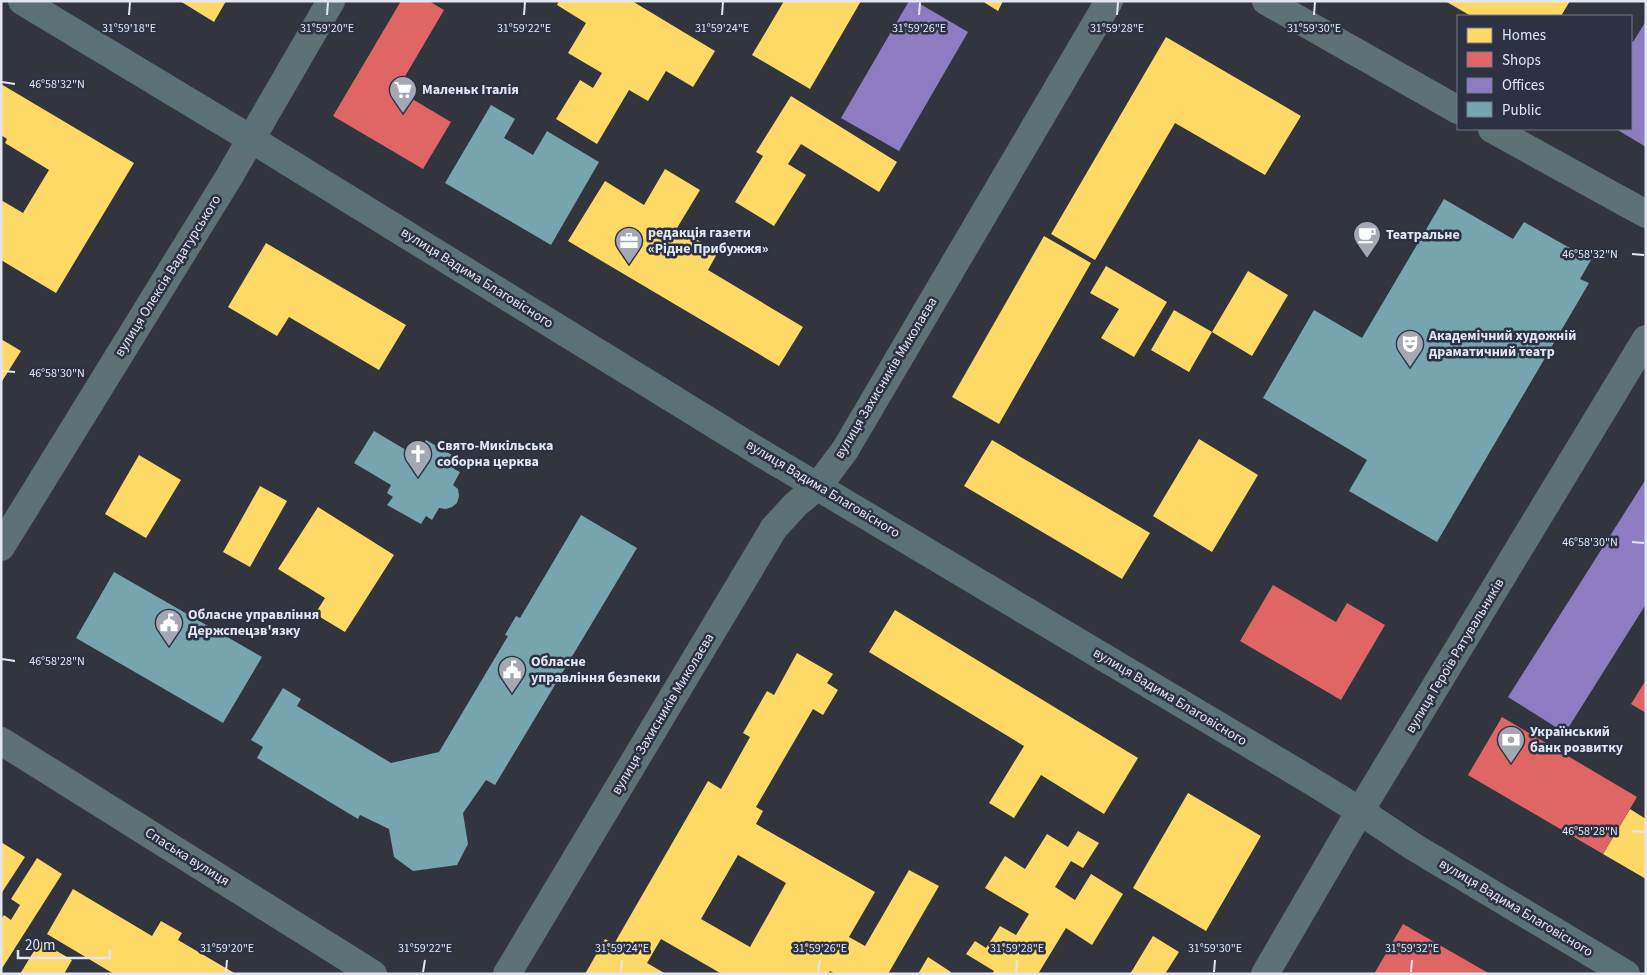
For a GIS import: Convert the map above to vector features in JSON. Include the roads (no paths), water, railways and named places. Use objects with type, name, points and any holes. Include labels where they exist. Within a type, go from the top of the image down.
[{"type":"main road","name":"вулиця Вадима Благовісного","points":[[22,1],[251,139],[761,453],[1360,811],[1414,848],[1626,974]]},
{"type":"street","name":"вулиця Олексія Вадатурського","points":[[1,547],[251,139],[331,1]]},
{"type":"street","name":"вулиця Захисників Миколаєва","points":[[508,974],[774,528],[796,504],[818,486],[845,450],[1109,1]]},
{"type":"street","points":[[1266,1],[1457,109]]},
{"type":"street","points":[[1494,130],[1646,214]]},
{"type":"street","name":"вулиця Героїв Рятувальників","points":[[1264,974],[1360,811],[1646,339]]},
{"type":"street","name":"Спаська вулиця","points":[[1,741],[373,974]]},
{"type":"place","name":"Маленьк Італія","points":[[403,114]]},
{"type":"place","name":"Театральне","points":[[1367,259]]},
{"type":"place","name":"редакція газети «Рідне Прибужжя»","points":[[629,265]]},
{"type":"place","name":"Академічний художній драматичний театр","points":[[1410,368]]},
{"type":"place","name":"Свято-Микільська соборна церква","points":[[418,478]]},
{"type":"place","name":"Обласне управління Держспецзв'язку","points":[[169,647]]},
{"type":"place","name":"Обласне управління безпеки","points":[[512,694]]},
{"type":"place","name":"Український банк розвитку","points":[[1511,764]]}]
